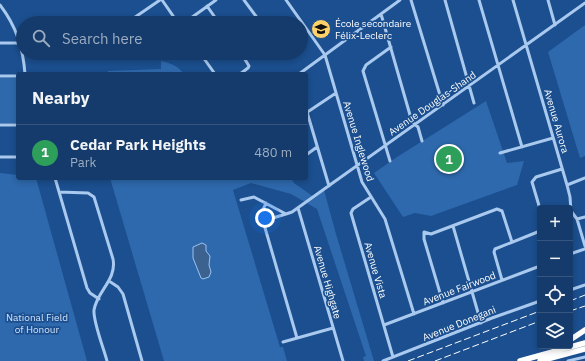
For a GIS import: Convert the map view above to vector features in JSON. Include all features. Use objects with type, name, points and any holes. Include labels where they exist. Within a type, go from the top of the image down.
[{"type":"highway","points":[[573,338],[585,330]]},
{"type":"highway","points":[[540,358],[585,343]]},
{"type":"highway","points":[[540,358],[554,349]]},
{"type":"highway","points":[[520,361],[585,349]]},
{"type":"street","points":[[137,16],[161,0],[173,16]]},
{"type":"street","points":[[193,16],[216,0]]},
{"type":"street","points":[[244,0],[256,16]]},
{"type":"street","name":"Avenue Inglewood","points":[[286,0],[296,16]]},
{"type":"street","points":[[302,72],[400,0]]},
{"type":"street","points":[[411,0],[443,105]]},
{"type":"street","points":[[445,0],[474,102]]},
{"type":"street","points":[[479,0],[522,147]]},
{"type":"street","name":"Avenue Aurora","points":[[513,0],[567,185],[570,205]]},
{"type":"street","points":[[548,0],[555,25]]},
{"type":"street","name":"Avenue Douglas-Shand","points":[[263,221],[286,214],[298,208],[585,3]]},
{"type":"street","points":[[0,5],[12,21],[16,32]]},
{"type":"street","points":[[207,6],[215,16]]},
{"type":"street","points":[[381,14],[412,122],[418,127],[422,141]]},
{"type":"street","name":"Avenue Inglewood","points":[[308,33],[325,55],[362,182],[385,219],[414,314]]},
{"type":"street","points":[[0,43],[16,43]]},
{"type":"street","points":[[390,47],[366,65],[363,71],[390,161]]},
{"type":"street","points":[[24,60],[25,72]]},
{"type":"street","points":[[205,60],[214,72]]},
{"type":"street","points":[[243,72],[249,66],[245,60]]},
{"type":"street","points":[[0,76],[16,76]]},
{"type":"street","points":[[308,112],[336,93]]},
{"type":"street","points":[[308,116],[329,186]]},
{"type":"street","points":[[0,125],[16,125]]},
{"type":"street","points":[[500,153],[553,138]]},
{"type":"street","points":[[308,154],[317,147]]},
{"type":"street","points":[[0,157],[16,157]]},
{"type":"street","points":[[539,205],[532,182],[533,179],[562,169]]},
{"type":"street","points":[[567,185],[585,178]]},
{"type":"street","points":[[55,180],[87,288],[90,293],[98,299]]},
{"type":"street","points":[[59,192],[88,193],[94,197],[114,262],[113,272],[94,309],[94,316],[107,361]]},
{"type":"street","points":[[242,200],[254,197],[286,214]]},
{"type":"street","name":"Avenue Vista","points":[[371,197],[353,209],[350,213],[393,357]]},
{"type":"street","points":[[266,203],[261,214],[297,338]]},
{"type":"street","name":"Avenue Highgate","points":[[298,208],[343,361]]},
{"type":"street","points":[[443,303],[424,239],[424,232],[431,234],[497,209],[502,211],[512,242]]},
{"type":"street","name":"Avenue Aurora","points":[[573,215],[577,219],[585,246]]},
{"type":"street","points":[[577,219],[585,217]]},
{"type":"street","points":[[453,226],[481,323]]},
{"type":"street","points":[[502,280],[494,252],[497,247],[537,232]]},
{"type":"street","points":[[573,253],[585,249]]},
{"type":"street","name":"Avenue Fairwood","points":[[384,326],[537,267]]},
{"type":"street","points":[[109,281],[118,287],[123,294],[142,361]]},
{"type":"street","points":[[573,289],[585,285]]},
{"type":"street","name":"Avenue Donegani","points":[[384,361],[537,302]]},
{"type":"street","points":[[283,342],[333,328]]},
{"type":"street","points":[[568,361],[585,356]]},
{"type":"green space","points":[[585,25],[585,156],[580,158],[548,52]]},
{"type":"green space","points":[[161,61],[174,65],[182,72],[108,72],[108,71],[161,69]]},
{"type":"green space","points":[[0,78],[16,78],[16,123],[0,123]]},
{"type":"green space","points":[[486,101],[507,163],[524,161],[517,185],[431,216],[415,213],[403,217],[374,173]]},
{"type":"green space","name":"National Field of Honour","points":[[0,173],[16,175],[16,180],[37,180],[87,361],[0,361]]},
{"type":"green space","points":[[111,180],[292,180],[294,183],[314,197],[324,190],[374,361],[364,361],[363,357],[366,356],[317,209],[291,194],[251,183],[233,190],[280,347],[283,347],[287,361],[164,361]]},
{"type":"shaded area","points":[[202,243],[206,245],[206,251],[210,256],[209,265],[211,272],[209,277],[203,279],[201,278],[193,258],[193,247]]},
{"type":"railway","points":[[573,300],[585,295]]},
{"type":"railway","points":[[573,310],[585,306]]},
{"type":"railway","points":[[408,361],[537,312]]},
{"type":"railway","points":[[435,361],[537,322]]},
{"type":"place","name":"École secondaire Félix-Leclerc","points":[[321,29]]},
{"type":"place","name":"Cedar Park Heights","points":[[449,159]]}]
